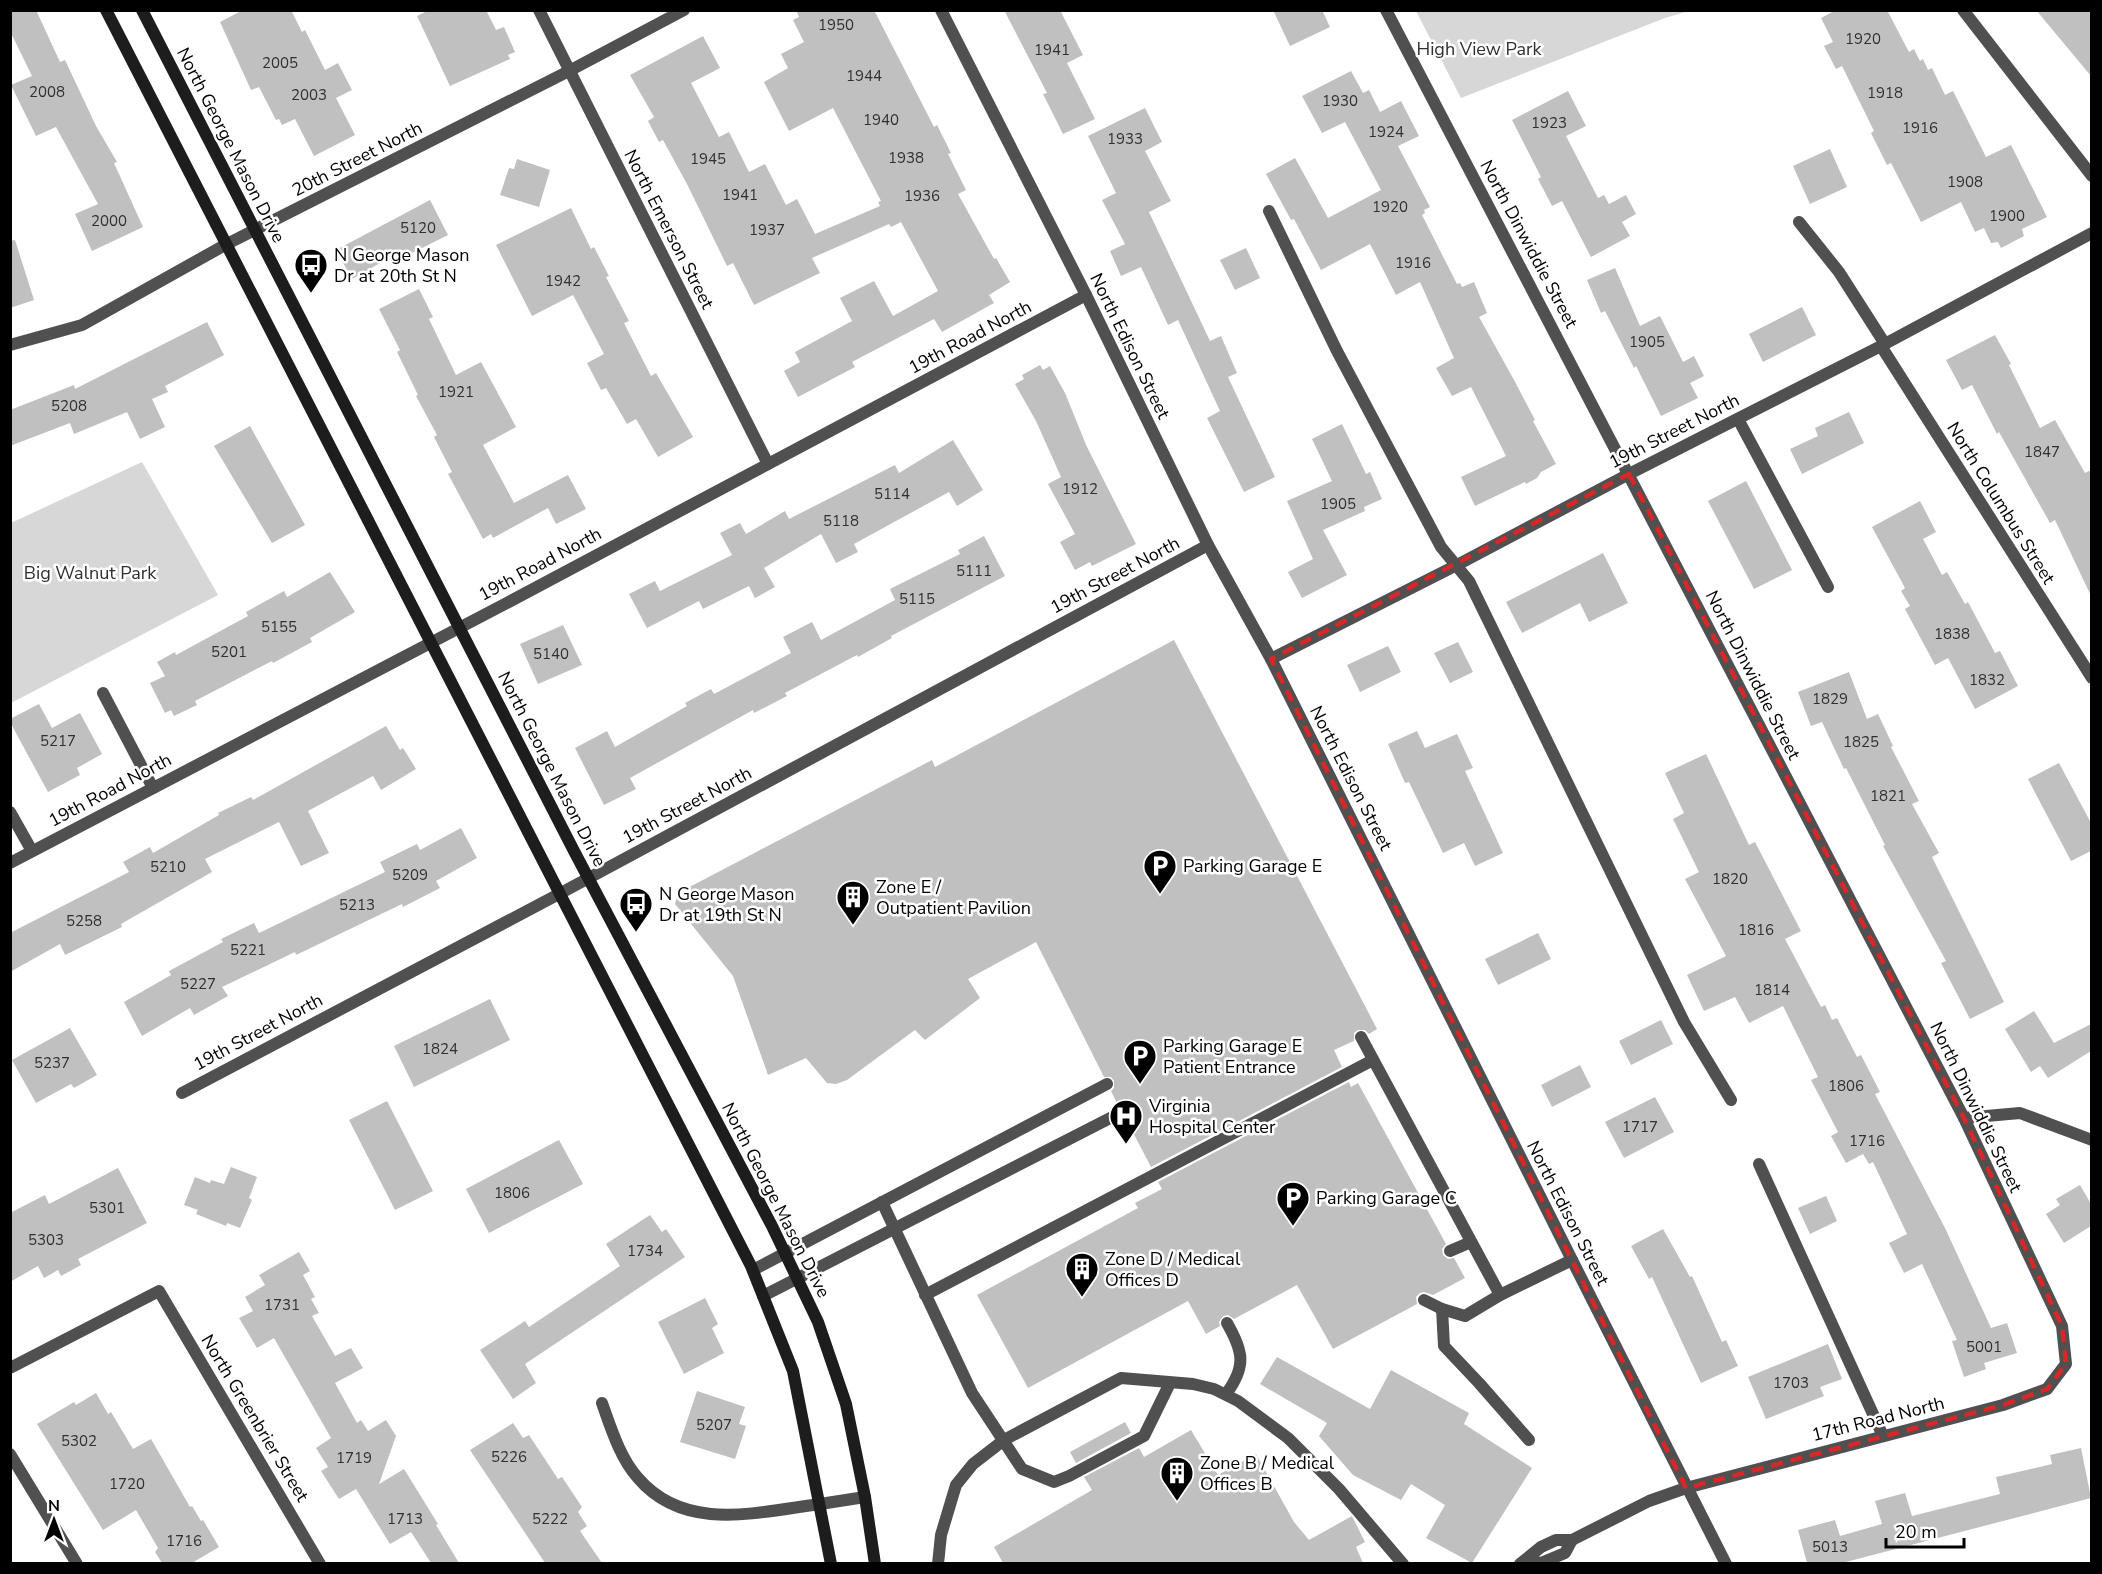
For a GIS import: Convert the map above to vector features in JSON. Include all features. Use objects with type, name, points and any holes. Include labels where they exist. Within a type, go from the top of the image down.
[{"type":"main road","points":[[106,10],[753,1270],[793,1371],[831,1563]]},
{"type":"main road","name":"North George Mason Drive","points":[[142,10],[588,878],[772,1226],[820,1326],[846,1404],[865,1497],[875,1563]]},
{"type":"street","name":"North Emerson Street","points":[[539,10],[768,464]]},
{"type":"street","name":"20th Street North","points":[[10,345],[82,325],[225,245],[570,71],[684,10]]},
{"type":"street","name":"North Edison Street","points":[[941,10],[1086,295],[1208,545],[1271,658],[1686,1488],[1726,1563]]},
{"type":"street","name":"North Dinwiddie Street","points":[[1386,10],[1964,1118],[2062,1326],[2066,1364]]},
{"type":"street","points":[[1963,10],[2091,176]]},
{"type":"street","points":[[1269,211],[1348,372],[1441,547],[1469,581],[1684,1022],[1731,1100]]},
{"type":"street","name":"North Columbus Street","points":[[1799,222],[1839,272],[2091,678]]},
{"type":"street","name":"19th Street North","points":[[1271,658],[1457,565],[1629,474],[1883,345],[2091,233]]},
{"type":"street","name":"19th Road North","points":[[10,863],[1086,295]]},
{"type":"street","points":[[1738,419],[1828,587]]},
{"type":"street","name":"19th Street North","points":[[182,1093],[559,894],[1208,545]]},
{"type":"street","points":[[103,693],[153,788]]},
{"type":"street","points":[[10,812],[32,851]]},
{"type":"street","points":[[1361,1037],[1500,1295]]},
{"type":"street","points":[[925,1295],[1373,1059]]},
{"type":"street","points":[[753,1270],[1107,1084]]},
{"type":"street","points":[[763,1296],[1122,1112]]},
{"type":"street","points":[[1964,1118],[2020,1113],[2091,1140]]},
{"type":"street","points":[[1760,1164],[1882,1436]]},
{"type":"street","points":[[882,1202],[972,1393],[1022,1469],[1054,1482],[1144,1436],[1170,1383]]},
{"type":"street","points":[[1450,1251],[1471,1242]]},
{"type":"street","points":[[1424,1300],[1442,1310],[1465,1316],[1500,1295],[1572,1260]]},
{"type":"street","name":"North Greenbrier Street","points":[[10,1368],[159,1291],[320,1563]]},
{"type":"street","points":[[1442,1310],[1444,1347],[1529,1440]]},
{"type":"street","points":[[1226,1394],[1240,1372],[1241,1353],[1227,1323]]},
{"type":"street","name":"17th Road North","points":[[1523,1562],[1541,1563],[1559,1556],[1565,1553],[1572,1540],[1648,1501],[1686,1488],[2003,1405],[2047,1389],[2066,1364]]},
{"type":"street","points":[[938,1563],[941,1535],[956,1485],[973,1464],[1004,1440],[1121,1378],[1193,1384],[1226,1394],[1288,1438],[1339,1489],[1403,1563]]},
{"type":"street","points":[[602,1403],[617,1443],[637,1477],[660,1499],[692,1512],[726,1516],[865,1497]]},
{"type":"street","points":[[10,1454],[77,1563]]},
{"type":"highlighted area","points":[[1629,474],[1964,1118],[2062,1326],[2066,1364],[2047,1389],[2003,1405],[1686,1488],[1271,659]]},
{"type":"green space","name":"High View Park","points":[[1416,11],[1689,11],[1665,18],[1461,98]]},
{"type":"green space","name":"Big Walnut Park","points":[[142,462],[218,595],[11,703],[11,523]]},
{"type":"building","points":[[10,10],[36,10],[60,62],[65,60],[96,126],[117,162],[114,163],[143,227],[92,251],[75,214],[98,204],[56,127],[36,136],[11,85],[32,76],[10,31]]},
{"type":"building","points":[[243,10],[291,10],[302,32],[305,30],[325,70],[338,63],[352,90],[336,98],[355,135],[314,156],[295,119],[282,125],[279,119],[276,120],[259,87],[251,90],[220,22]]},
{"type":"building","points":[[429,10],[486,10],[496,30],[504,27],[515,52],[508,55],[510,59],[450,86],[417,16]]},
{"type":"building","points":[[796,10],[874,10],[934,127],[937,125],[951,153],[948,154],[966,190],[958,194],[994,259],[996,258],[1010,282],[989,295],[994,303],[942,332],[934,319],[852,362],[855,367],[798,397],[784,371],[800,362],[795,352],[852,321],[840,298],[874,281],[893,316],[938,291],[901,222],[891,227],[889,224],[812,258],[820,273],[754,305],[733,263],[727,266],[663,140],[659,142],[648,121],[654,117],[630,75],[703,36],[720,68],[691,83],[719,137],[729,132],[749,172],[765,164],[786,205],[797,199],[815,234],[880,206],[878,202],[881,201],[833,108],[789,131],[764,82],[788,68],[781,54],[804,42],[793,20],[799,17]]},
{"type":"building","points":[[1004,10],[1060,10],[1083,55],[1067,63],[1095,119],[1063,134],[1043,94],[1047,93]]},
{"type":"building","points":[[1273,10],[1322,10],[1330,27],[1290,46]]},
{"type":"building","points":[[1836,10],[1887,10],[1909,52],[1914,49],[1920,61],[1923,59],[1928,70],[1932,68],[1945,95],[1953,91],[1986,157],[2011,145],[2047,217],[2022,229],[2024,236],[2001,248],[1998,242],[1991,243],[1984,228],[1975,232],[1961,202],[1921,222],[1891,163],[1887,165],[1871,133],[1874,131],[1842,66],[1836,69],[1824,46],[1833,42],[1821,18]]},
{"type":"building","points":[[2036,10],[2091,10],[2091,76]]},
{"type":"building","points":[[1351,71],[1363,93],[1369,90],[1380,112],[1401,101],[1419,136],[1398,146],[1430,207],[1424,210],[1425,213],[1422,215],[1457,284],[1460,283],[1462,287],[1474,282],[1487,313],[1479,317],[1535,420],[1533,421],[1556,464],[1526,484],[1525,482],[1475,506],[1461,477],[1506,456],[1471,387],[1452,396],[1436,368],[1454,358],[1420,282],[1396,295],[1370,244],[1321,270],[1294,219],[1291,220],[1266,174],[1295,158],[1328,218],[1381,190],[1345,122],[1322,133],[1302,96]]},
{"type":"building","points":[[1568,91],[1586,126],[1566,136],[1598,198],[1604,195],[1609,204],[1626,195],[1636,214],[1622,222],[1630,236],[1591,257],[1562,201],[1552,206],[1538,179],[1541,177],[1512,120]]},
{"type":"building","points":[[1145,108],[1162,142],[1145,151],[1171,201],[1149,212],[1210,341],[1221,336],[1237,373],[1228,377],[1275,477],[1244,492],[1207,418],[1220,411],[1178,320],[1168,325],[1141,267],[1121,276],[1110,251],[1125,244],[1102,200],[1116,193],[1088,136]]},
{"type":"building","points":[[1830,149],[1847,187],[1810,204],[1793,166]]},
{"type":"building","points":[[517,159],[550,170],[539,207],[500,195],[509,168],[514,169]]},
{"type":"building","points":[[430,200],[448,235],[406,256],[403,250],[352,279],[336,250]]},
{"type":"building","points":[[571,208],[591,249],[594,247],[609,276],[606,277],[629,321],[624,323],[651,376],[656,373],[693,437],[658,457],[636,419],[627,424],[606,388],[601,390],[587,363],[604,354],[573,295],[532,316],[496,245]]},
{"type":"building","points":[[15,240],[34,300],[10,308],[10,241]]},
{"type":"building","points":[[1246,248],[1260,278],[1235,290],[1220,260]]},
{"type":"building","points":[[1615,268],[1640,326],[1660,316],[1683,362],[1694,356],[1704,376],[1690,383],[1698,398],[1661,416],[1605,311],[1601,313],[1587,280]]},
{"type":"building","points":[[419,289],[433,317],[429,319],[456,375],[481,362],[516,427],[483,445],[514,503],[568,475],[586,509],[556,524],[548,508],[493,538],[491,534],[483,539],[448,474],[452,472],[434,437],[437,435],[416,396],[418,395],[397,352],[400,350],[379,309]]},
{"type":"building","points":[[1802,307],[1816,335],[1763,362],[1749,334]]},
{"type":"building","points":[[207,322],[224,355],[165,386],[168,392],[152,399],[165,427],[140,439],[127,412],[74,434],[70,423],[10,446],[10,410],[74,385],[75,389]]},
{"type":"building","points":[[1995,335],[2040,428],[2055,420],[2085,473],[2091,470],[2091,596],[2055,520],[2050,523],[1999,432],[1997,434],[1972,385],[1962,390],[1946,360]]},
{"type":"building","points":[[1040,365],[1043,370],[1050,366],[1065,393],[1087,447],[1136,544],[1092,566],[1090,562],[1075,570],[1060,542],[1075,534],[1048,484],[1061,477],[1036,421],[1015,384],[1024,379],[1022,375]]},
{"type":"building","points":[[1849,412],[1864,443],[1802,474],[1790,449],[1818,436],[1815,428]]},
{"type":"building","points":[[1342,424],[1366,474],[1370,472],[1382,499],[1364,507],[1365,511],[1323,530],[1347,575],[1302,598],[1288,572],[1313,559],[1287,501],[1332,481],[1312,439]]},
{"type":"building","points":[[250,426],[305,525],[272,543],[214,446]]},
{"type":"building","points":[[953,440],[983,490],[957,506],[949,492],[854,544],[858,552],[836,563],[821,534],[764,568],[775,587],[755,598],[749,586],[703,609],[699,601],[647,628],[629,594],[655,581],[660,591],[732,555],[720,533],[740,523],[746,534],[785,511],[789,519],[895,465],[899,473]]},
{"type":"building","points":[[1746,481],[1792,570],[1754,589],[1708,501]]},
{"type":"building","points":[[1920,501],[1936,532],[1923,539],[1942,575],[1947,572],[1965,604],[1968,602],[1995,653],[2000,651],[2018,686],[1975,709],[1948,658],[1935,665],[1905,609],[1910,606],[1901,591],[1905,588],[1872,527]]},
{"type":"building","points":[[984,536],[1005,576],[891,636],[892,638],[858,657],[857,655],[785,693],[787,696],[754,713],[753,710],[630,778],[636,789],[604,805],[575,748],[607,731],[615,747],[687,706],[685,703],[711,689],[714,694],[791,653],[783,637],[812,622],[821,640],[895,600],[890,589],[960,554],[958,550]]},
{"type":"building","points":[[1603,553],[1628,603],[1589,622],[1580,603],[1522,633],[1506,602]]},
{"type":"building","points":[[330,572],[355,612],[310,638],[312,642],[195,701],[197,705],[174,716],[171,710],[165,713],[150,683],[165,676],[157,662],[175,652],[176,655],[248,616],[246,612],[284,591],[287,597]]},
{"type":"building","points":[[563,625],[582,665],[538,684],[520,644]]},
{"type":"building","name":"Parking Garage E","points":[[1174,640],[1377,1029],[1369,1034],[1365,1030],[1358,1030],[1354,1033],[1354,1041],[1334,1050],[1342,1067],[1151,1167],[1126,1119],[1130,1109],[1126,1105],[1118,1105],[1111,1091],[1114,1088],[1114,1081],[1111,1077],[1104,1077],[1036,942],[968,979],[980,998],[925,1040],[915,1030],[847,1080],[836,1084],[827,1083],[806,1058],[768,1075],[733,976],[675,904],[678,893],[932,760],[935,767]]},
{"type":"building","points":[[1458,642],[1473,672],[1450,683],[1434,653]]},
{"type":"building","points":[[1388,646],[1401,672],[1360,692],[1347,665]]},
{"type":"building","points":[[1849,672],[1867,719],[1878,714],[1893,746],[1891,747],[1919,801],[1912,804],[1939,853],[1932,857],[2004,1002],[1970,1019],[1941,963],[1946,961],[1883,846],[1885,845],[1846,768],[1844,769],[1822,722],[1811,726],[1798,692]]},
{"type":"building","points":[[39,704],[52,728],[80,713],[102,754],[77,768],[80,775],[48,792],[10,722],[10,719]]},
{"type":"building","points":[[386,726],[400,750],[403,748],[416,769],[381,790],[373,776],[308,811],[329,853],[301,866],[279,822],[205,859],[212,872],[121,924],[122,927],[65,955],[60,944],[10,972],[10,933],[129,872],[123,862],[150,847],[153,853],[219,815],[218,813],[251,797],[253,800]]},
{"type":"building","points":[[1417,731],[1425,748],[1457,734],[1473,768],[1465,771],[1503,853],[1475,866],[1464,843],[1443,853],[1409,782],[1405,783],[1388,744]]},
{"type":"building","points":[[1706,754],[1749,845],[1755,842],[1801,931],[1785,939],[1821,1007],[1825,1005],[1832,1020],[1837,1018],[1857,1057],[1861,1055],[1880,1092],[1875,1094],[1946,1230],[1991,1328],[2007,1323],[2017,1353],[1984,1363],[1986,1369],[1964,1377],[1952,1341],[1957,1340],[1922,1264],[1904,1273],[1889,1243],[1907,1234],[1873,1162],[1869,1164],[1863,1154],[1846,1163],[1831,1136],[1838,1132],[1811,1080],[1818,1077],[1783,1006],[1749,1023],[1735,997],[1704,1011],[1687,975],[1726,956],[1685,879],[1699,872],[1673,819],[1684,813],[1665,773]]},
{"type":"building","points":[[2059,763],[2091,823],[2091,851],[2071,861],[2028,779]]},
{"type":"building","points":[[461,828],[477,858],[436,881],[440,888],[403,907],[402,904],[296,955],[295,952],[222,987],[228,996],[194,1015],[190,1008],[142,1036],[124,1002],[171,975],[169,971],[223,942],[221,939],[254,923],[259,933],[385,872],[380,862],[417,844],[420,850]]},
{"type":"building","points":[[1538,933],[1551,959],[1498,985],[1485,959]]},
{"type":"building","points":[[490,999],[510,1040],[414,1087],[394,1046]]},
{"type":"building","points":[[2034,1011],[2054,1043],[2091,1024],[2091,1051],[2048,1078],[2040,1066],[2031,1072],[2005,1029]]},
{"type":"building","points":[[1661,1020],[1673,1044],[1631,1065],[1619,1041]]},
{"type":"building","points":[[70,1028],[97,1075],[74,1088],[71,1084],[36,1103],[12,1060]]},
{"type":"building","points":[[1580,1065],[1591,1087],[1552,1107],[1541,1085]]},
{"type":"building","name":"Parking Garage C","points":[[1349,1082],[1351,1087],[1358,1083],[1446,1244],[1442,1249],[1443,1255],[1448,1259],[1454,1258],[1465,1278],[1433,1295],[1420,1293],[1416,1297],[1417,1304],[1333,1349],[1297,1285],[1234,1319],[1228,1315],[1223,1316],[1219,1322],[1220,1326],[1206,1334],[1188,1301],[1028,1388],[977,1295],[1138,1208],[1135,1203],[1162,1189],[1158,1182]]},
{"type":"building","points":[[1655,1097],[1674,1132],[1624,1158],[1605,1122]]},
{"type":"building","points":[[387,1101],[433,1191],[395,1210],[349,1120]]},
{"type":"building","points":[[559,1140],[583,1184],[489,1233],[466,1189]]},
{"type":"building","points":[[231,1167],[257,1177],[249,1198],[252,1200],[240,1228],[227,1223],[226,1226],[196,1214],[198,1210],[184,1205],[195,1177],[210,1183],[211,1180],[224,1184]]},
{"type":"building","points":[[118,1168],[147,1223],[78,1259],[81,1265],[61,1276],[58,1270],[44,1278],[38,1266],[10,1282],[10,1213],[45,1195],[49,1204]]},
{"type":"building","points":[[2080,1185],[2091,1204],[2091,1226],[2064,1243],[2046,1214],[2060,1205],[2056,1199]]},
{"type":"building","points":[[1826,1196],[1837,1221],[1810,1234],[1798,1208]]},
{"type":"building","points":[[650,1215],[662,1232],[666,1229],[685,1257],[525,1364],[536,1383],[513,1399],[480,1350],[525,1321],[529,1327],[620,1266],[606,1244]]},
{"type":"building","points":[[1663,1229],[1690,1277],[1692,1276],[1722,1342],[1726,1340],[1738,1366],[1701,1383],[1652,1277],[1649,1279],[1631,1246]]},
{"type":"building","points":[[299,1252],[310,1271],[303,1275],[315,1297],[311,1299],[319,1313],[312,1316],[335,1356],[351,1348],[363,1368],[335,1383],[357,1423],[361,1420],[368,1431],[386,1420],[396,1436],[379,1484],[404,1469],[459,1563],[431,1563],[411,1532],[390,1544],[356,1489],[339,1499],[321,1471],[328,1467],[316,1448],[331,1438],[274,1338],[257,1348],[239,1318],[253,1311],[245,1297],[265,1285],[259,1275]]},
{"type":"building","points":[[705,1298],[718,1324],[712,1328],[724,1353],[684,1374],[658,1322]]},
{"type":"building","points":[[1828,1344],[1842,1379],[1820,1387],[1824,1396],[1766,1419],[1748,1377]]},
{"type":"building","points":[[1277,1357],[1370,1409],[1391,1370],[1469,1413],[1464,1424],[1532,1468],[1472,1563],[1426,1538],[1445,1505],[1411,1484],[1401,1500],[1353,1475],[1319,1436],[1327,1423],[1260,1384]]},
{"type":"building","points":[[697,1391],[745,1407],[739,1424],[746,1426],[735,1459],[680,1442]]},
{"type":"building","points":[[96,1393],[108,1414],[111,1412],[133,1449],[151,1439],[190,1507],[192,1506],[201,1521],[203,1520],[219,1547],[192,1563],[162,1563],[155,1552],[158,1548],[136,1510],[103,1530],[37,1424],[74,1402],[76,1405]]},
{"type":"building","points":[[1125,1422],[1131,1433],[1076,1463],[1070,1452]]},
{"type":"building","points":[[513,1423],[523,1438],[529,1435],[558,1479],[562,1477],[582,1507],[578,1512],[587,1526],[580,1531],[602,1563],[545,1563],[470,1450]]},
{"type":"building","name":"Zone B / Medical Offices B","points":[[1191,1430],[1218,1475],[1256,1454],[1294,1522],[1309,1540],[1352,1516],[1365,1542],[1356,1547],[1363,1563],[1003,1563],[994,1547],[1092,1490],[1084,1477],[1139,1448],[1144,1457]]},
{"type":"building","points":[[2081,1448],[2091,1498],[1842,1563],[1807,1563],[1798,1530],[1835,1520],[1840,1536],[1882,1524],[1875,1501],[1905,1493],[1912,1516],[2000,1494],[1996,1477],[2052,1464],[2050,1455]]},
{"type":"place","name":"N George Mason Dr at 20th St N","points":[[311,294]]},
{"type":"place","name":"Parking Garage E","points":[[1160,895]]},
{"type":"place","name":"Zone E / Outpatient Pavilion","points":[[853,926]]},
{"type":"place","name":"N George Mason Dr at 19th St N","points":[[636,933]]},
{"type":"place","name":"Parking Garage E Patient Entrance","points":[[1140,1085]]},
{"type":"place","name":"Virginia Hospital Center","points":[[1126,1145]]},
{"type":"place","name":"Parking Garage C","points":[[1293,1227]]},
{"type":"place","name":"Zone D / Medical Offices D","points":[[1082,1298]]},
{"type":"place","name":"Zone B / Medical Offices B","points":[[1177,1502]]}]
